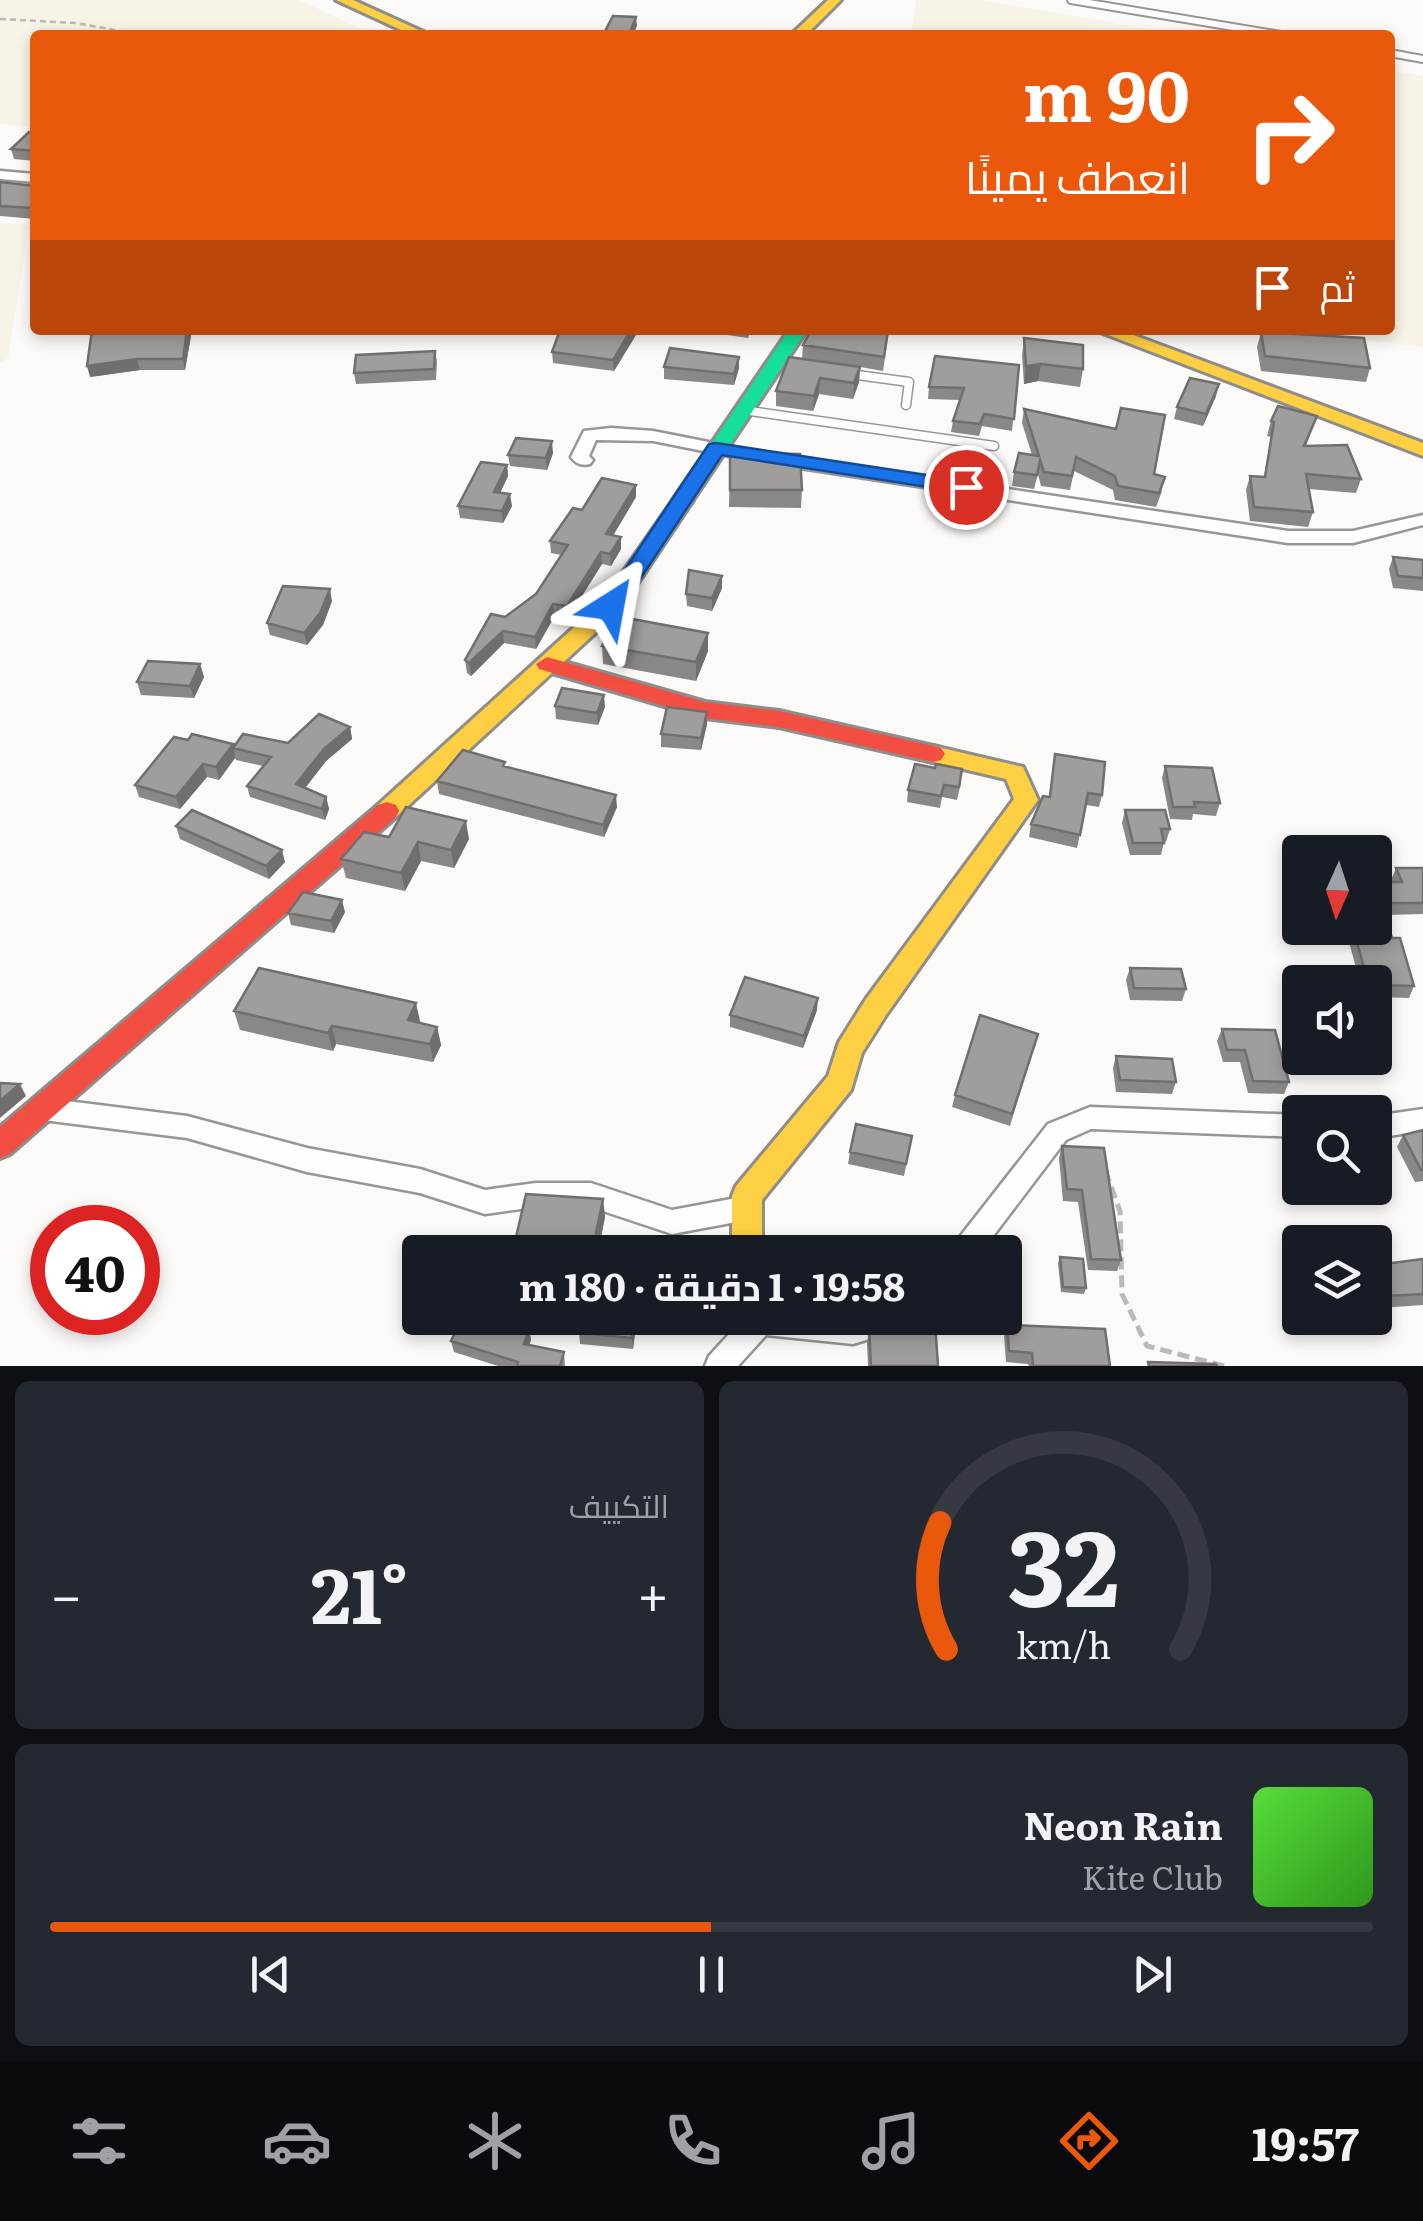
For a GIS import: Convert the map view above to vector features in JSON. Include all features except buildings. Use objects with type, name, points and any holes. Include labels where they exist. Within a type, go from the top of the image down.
[{"type":"street","points":[[342,0],[412,30]]},
{"type":"street","points":[[803,30],[835,0]]},
{"type":"street","points":[[0,176],[30,178]]},
{"type":"street","points":[[0,1145],[374,823],[611,606],[742,410],[784,364],[796,335]]},
{"type":"street","points":[[1117,335],[1423,450]]},
{"type":"street","points":[[584,460],[580,457],[590,435],[622,431],[1288,537],[1353,537],[1423,520]]},
{"type":"street","points":[[548,664],[705,710],[779,719],[1015,773],[1026,800],[931,937],[876,1007],[849,1050],[841,1081],[746,1196],[747,1235]]},
{"type":"street","points":[[42,1109],[80,1110],[187,1128],[307,1160],[420,1181],[485,1202],[536,1195],[591,1195],[672,1222],[747,1208]]},
{"type":"street","points":[[978,1235],[1057,1132],[1090,1118],[1282,1125]]},
{"type":"street","points":[[1392,1125],[1423,1120]]},
{"type":"street","points":[[719,1366],[743,1335]]},
{"type":"lane","points":[[1071,0],[1252,30]]},
{"type":"lane","points":[[1395,54],[1423,58]]},
{"type":"lane","points":[[832,372],[909,382],[906,405]]},
{"type":"lane","points":[[742,410],[994,446]]},
{"type":"path","points":[[0,19],[112,30]]},
{"type":"path","points":[[1103,1168],[1114,1181],[1120,1229],[1120,1291],[1147,1346],[1224,1366]]},
{"type":"shaded area","points":[[0,0],[299,0],[364,30],[30,30],[30,127],[0,124]]},
{"type":"shaded area","points":[[916,0],[979,0],[1154,30],[912,30]]},
{"type":"shaded area","points":[[1395,71],[1423,76],[1423,347],[1322,335],[1395,335]]},
{"type":"shaded area","points":[[0,223],[29,225],[8,358],[0,363]]},
{"type":"traffic: fast","points":[[683,500],[795,335]]},
{"type":"traffic: slow","points":[[342,0],[411,30]]},
{"type":"traffic: slow","points":[[803,30],[835,0]]},
{"type":"traffic: slow","points":[[1117,335],[1423,450]]},
{"type":"traffic: slow","points":[[387,811],[611,606],[683,500]]},
{"type":"traffic: slow","points":[[747,1235],[747,1196],[841,1081],[849,1050],[876,1007],[1026,800],[1015,773],[933,754]]},
{"type":"traffic: jam","points":[[547,664],[705,710],[779,719],[933,754]]},
{"type":"traffic: jam","points":[[0,1145],[387,811]]},
{"type":"route","points":[[611,606],[716,448],[966,487]]}]
